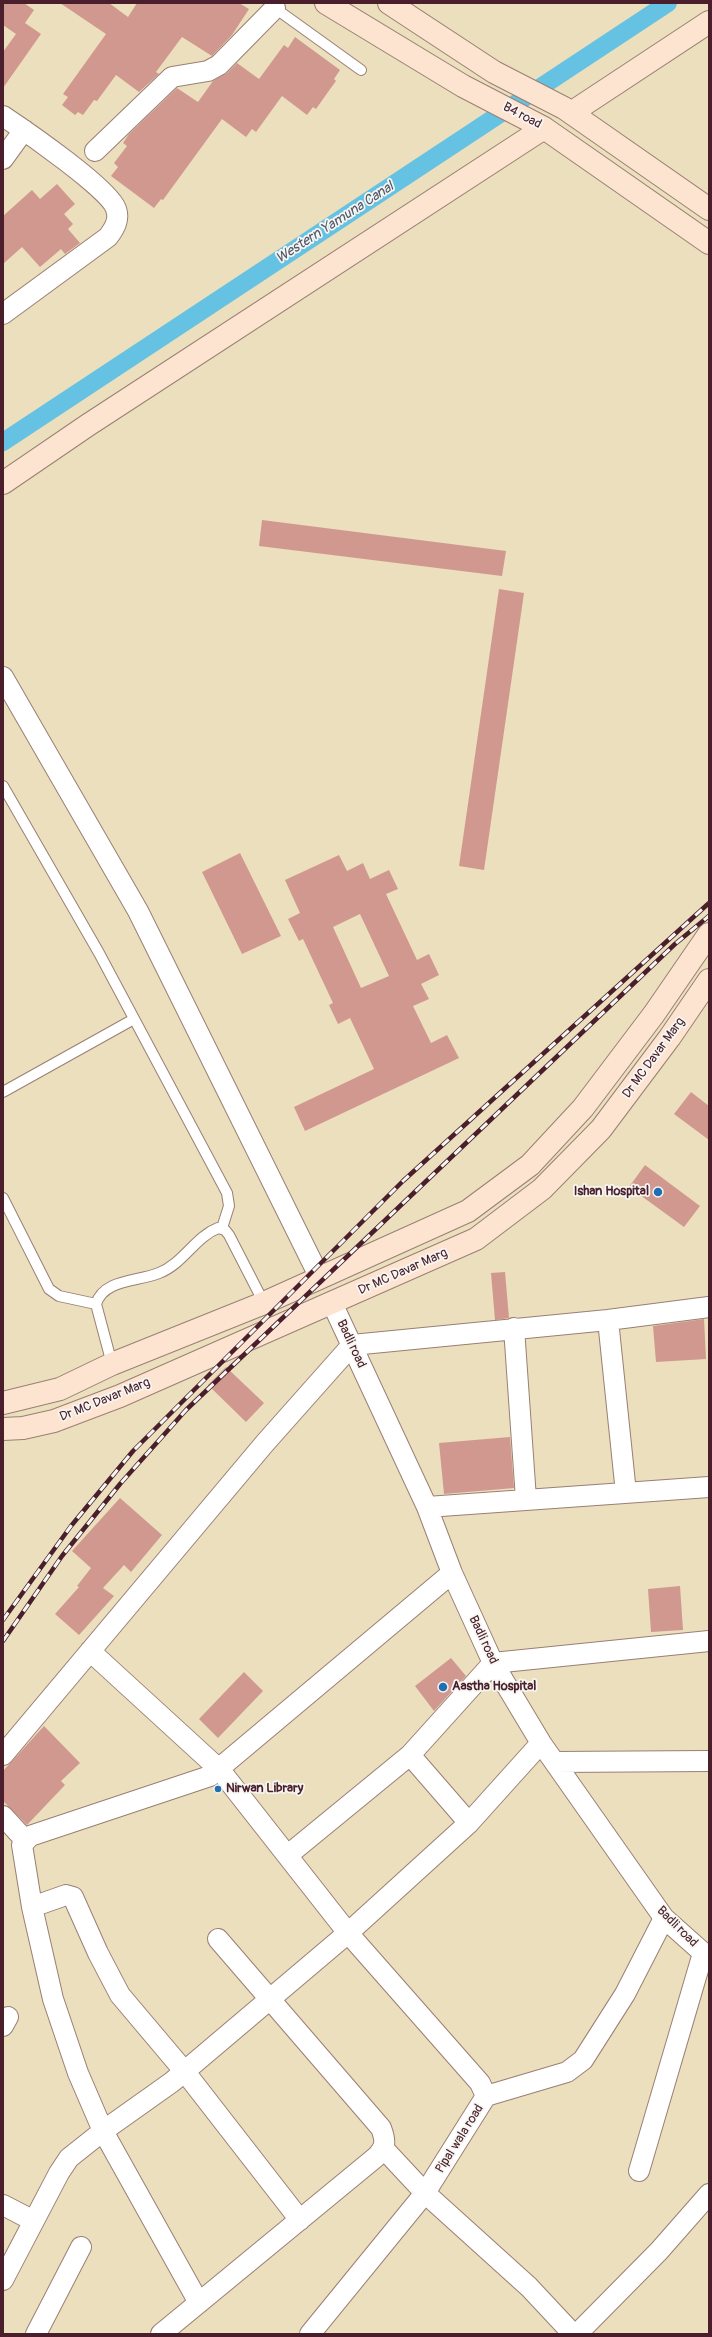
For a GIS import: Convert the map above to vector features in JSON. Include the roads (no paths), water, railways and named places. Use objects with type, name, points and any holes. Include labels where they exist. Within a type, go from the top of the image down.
[{"type":"street","name":"B4 road","points":[[326,3],[463,86],[538,124],[709,243]]},
{"type":"street","name":"B4 road","points":[[389,3],[494,72],[568,110],[709,208]]},
{"type":"street","points":[[95,151],[172,77],[208,71],[219,66],[271,6]]},
{"type":"street","points":[[568,110],[709,22]]},
{"type":"street","points":[[3,116],[24,130],[111,199],[117,210],[116,225],[108,237],[3,314]]},
{"type":"street","points":[[3,483],[88,424],[538,124]]},
{"type":"street","points":[[3,159],[24,130]]},
{"type":"street","points":[[3,676],[138,911],[320,1278]]},
{"type":"street","points":[[3,1403],[60,1389],[104,1368],[264,1303],[468,1211],[530,1165],[583,1108],[654,1014],[709,934]]},
{"type":"street","name":"Dr MC Davar Marg","points":[[3,1429],[54,1421],[106,1401],[476,1239],[542,1189],[601,1129],[670,1037],[709,980]]},
{"type":"street","name":"Badli road","points":[[332,1303],[427,1507],[452,1573],[493,1663],[541,1743],[664,1918],[706,1955]]},
{"type":"street","points":[[3,1755],[265,1443],[352,1345],[608,1320],[709,1307]]},
{"type":"street","points":[[608,1320],[626,1492]]},
{"type":"street","points":[[514,1328],[526,1499]]},
{"type":"street","points":[[104,1368],[106,1401]]},
{"type":"street","points":[[427,1507],[709,1487]]},
{"type":"street","points":[[199,2303],[103,2131],[78,2073],[53,1999],[32,1907],[22,1851],[25,1840],[30,1836],[199,1781],[220,1770],[452,1573]]},
{"type":"street","points":[[288,1855],[410,1755],[493,1663],[709,1641]]},
{"type":"street","points":[[90,1651],[220,1770],[348,1933],[480,2084],[486,2096]]},
{"type":"street","points":[[3,2280],[64,2164],[103,2131],[185,2072],[348,1933],[469,1823],[541,1743]]},
{"type":"street","points":[[410,1755],[469,1823]]},
{"type":"street","points":[[555,1762],[709,1761]]},
{"type":"street","points":[[3,1816],[25,1840]]},
{"type":"street","points":[[32,1907],[66,1896],[73,1897],[98,1953],[120,1995],[185,2072],[300,2220]]},
{"type":"street","name":"Pipal wala road","points":[[310,2334],[425,2193],[486,2096],[556,2076],[567,2072],[579,2064],[625,1994],[664,1918]]},
{"type":"street","points":[[161,2334],[384,2150],[385,2143],[381,2128],[218,1939]]},
{"type":"street","points":[[639,2171],[706,1955]]},
{"type":"street","points":[[384,2150],[425,2193],[529,2287],[573,2334]]},
{"type":"street","points":[[578,2334],[659,2251],[709,2194]]},
{"type":"street","points":[[3,2205],[34,2221]]},
{"type":"street","points":[[36,2334],[82,2247]]},
{"type":"lane","points":[[271,6],[361,70]]},
{"type":"lane","points":[[3,786],[99,953],[227,1193],[229,1206],[222,1228]]},
{"type":"lane","points":[[3,1092],[134,1019]]},
{"type":"lane","points":[[3,1198],[49,1289],[59,1296],[96,1304]]},
{"type":"lane","points":[[222,1228],[229,1235],[264,1303]]},
{"type":"lane","points":[[104,1368],[96,1304],[104,1290],[170,1268],[209,1232],[222,1228]]},
{"type":"waterway","name":"Western Yamuna Canal","points":[[3,442],[668,3]]},
{"type":"railway","points":[[3,1620],[71,1526],[133,1451],[403,1181],[709,903]]},
{"type":"railway","points":[[3,1641],[62,1556],[120,1484],[186,1410],[675,944],[709,916]]},
{"type":"place","name":"Ishan Hospital","points":[[658,1192]]},
{"type":"place","name":"Aastha Hospital","points":[[443,1687]]},
{"type":"place","name":"Nirwan Library","points":[[218,1789]]}]
